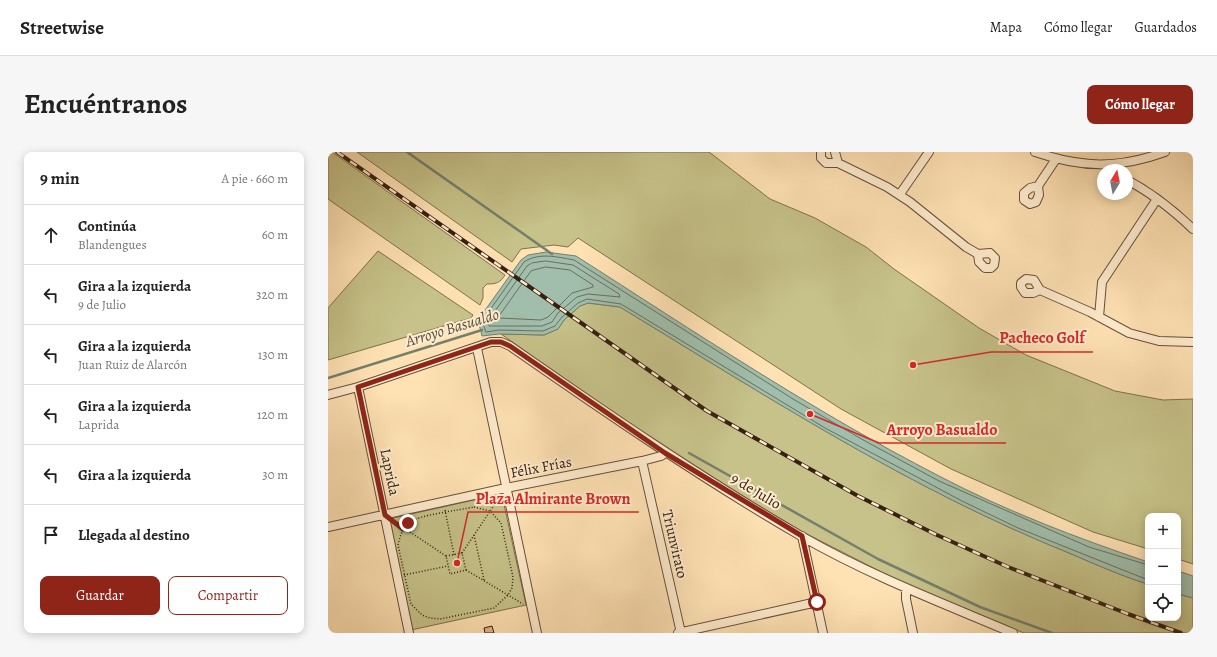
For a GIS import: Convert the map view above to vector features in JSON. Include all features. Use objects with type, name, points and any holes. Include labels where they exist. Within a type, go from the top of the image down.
[{"type":"street","points":[[821,152],[821,158],[826,163],[838,163],[900,194],[955,239],[978,254]]},
{"type":"street","points":[[835,152],[838,163]]},
{"type":"street","points":[[900,194],[930,152]]},
{"type":"street","points":[[1034,152],[1056,159],[1097,165]]},
{"type":"street","points":[[1133,164],[1165,152]]},
{"type":"street","points":[[1038,186],[1056,159]]},
{"type":"street","points":[[1086,164],[1097,168]]},
{"type":"street","points":[[1133,184],[1176,213],[1193,229]]},
{"type":"street","points":[[1099,317],[1102,282],[1157,199]]},
{"type":"street","points":[[1040,290],[1099,317],[1114,326],[1142,337],[1176,343],[1193,342]]},
{"type":"street","name":"9 de Julio","points":[[477,348],[491,342],[501,342],[510,346],[665,453],[802,536],[906,588],[1013,633]]},
{"type":"street","points":[[328,395],[358,387],[477,348],[537,633]]},
{"type":"street","name":"Laprida","points":[[358,387],[385,515],[401,575],[409,633]]},
{"type":"street","name":"Félix Frías","points":[[328,527],[506,488],[642,461],[661,456],[665,453]]},
{"type":"street","name":"Triunvirato","points":[[642,461],[680,633]]},
{"type":"street","points":[[802,536],[823,633]]},
{"type":"street","points":[[906,588],[906,599],[913,633]]},
{"type":"street","points":[[680,633],[817,602]]},
{"type":"path","points":[[385,515],[403,529],[446,556],[454,555],[462,553],[506,488]]},
{"type":"path","points":[[443,503],[454,555]]},
{"type":"path","points":[[474,507],[490,511],[500,523],[513,577],[512,588],[508,595],[494,608],[440,619],[422,615],[411,604],[401,575],[398,546],[403,529],[415,519],[445,513],[474,507]]},
{"type":"path","points":[[474,535],[484,581]]},
{"type":"path","points":[[462,553],[466,570],[531,609]]},
{"type":"path","points":[[446,556],[450,574],[466,570]]},
{"type":"path","points":[[401,575],[448,566]]},
{"type":"shaded area","points":[[328,152],[332,152],[505,275],[501,280],[495,283],[487,284],[483,288],[483,298],[480,305],[328,199]]},
{"type":"shaded area","points":[[357,152],[709,152],[770,199],[815,218],[866,247],[894,269],[979,328],[1026,355],[1115,391],[1163,400],[1193,399],[1193,564],[1181,560],[1181,513],[1145,513],[1145,548],[1093,532],[951,469],[841,409],[578,238],[568,247],[554,245],[521,249],[512,262]]},
{"type":"shaded area","points":[[378,251],[473,315],[471,318],[328,360],[328,308]]},
{"type":"shaded area","points":[[588,303],[620,307],[784,407],[896,471],[1010,528],[1118,574],[1145,583],[1145,621],[1181,621],[1181,595],[1193,598],[1193,633],[1024,633],[901,582],[803,532],[675,456],[501,334],[544,335],[558,329],[564,320],[580,306]]},
{"type":"shaded area","points":[[496,495],[502,497],[503,500],[526,605],[411,630],[389,519]]},
{"type":"water","name":"Arroyo Basualdo","points":[[546,252],[576,256],[800,398],[892,451],[990,501],[1042,523],[1145,561],[1145,583],[1108,570],[1010,528],[896,471],[784,407],[620,307],[588,303],[580,306],[564,320],[558,329],[544,335],[499,334],[482,336],[478,320],[521,260],[528,255]]},
{"type":"water","points":[[1181,572],[1193,576],[1193,598],[1181,595]]},
{"type":"building","points":[[492,626],[494,633],[485,633],[484,628]]},
{"type":"waterway","points":[[407,152],[552,254]]},
{"type":"waterway","name":"Arroyo Basualdo","points":[[328,378],[482,330]]},
{"type":"waterway","points":[[689,453],[878,559],[980,607],[1052,633]]},
{"type":"railway","points":[[337,152],[707,411],[858,496],[937,535],[1008,567],[1181,633]]},
{"type":"place","name":"Pacheco Golf","points":[[913,365]]},
{"type":"place","name":"Arroyo Basualdo","points":[[810,414]]},
{"type":"place","name":"Plaza Almirante Brown","points":[[457,563]]},
{"type":"route","points":[[408,523],[403,529],[385,515],[358,387],[491,342],[501,342],[510,346],[665,453],[802,536],[817,602]]}]
